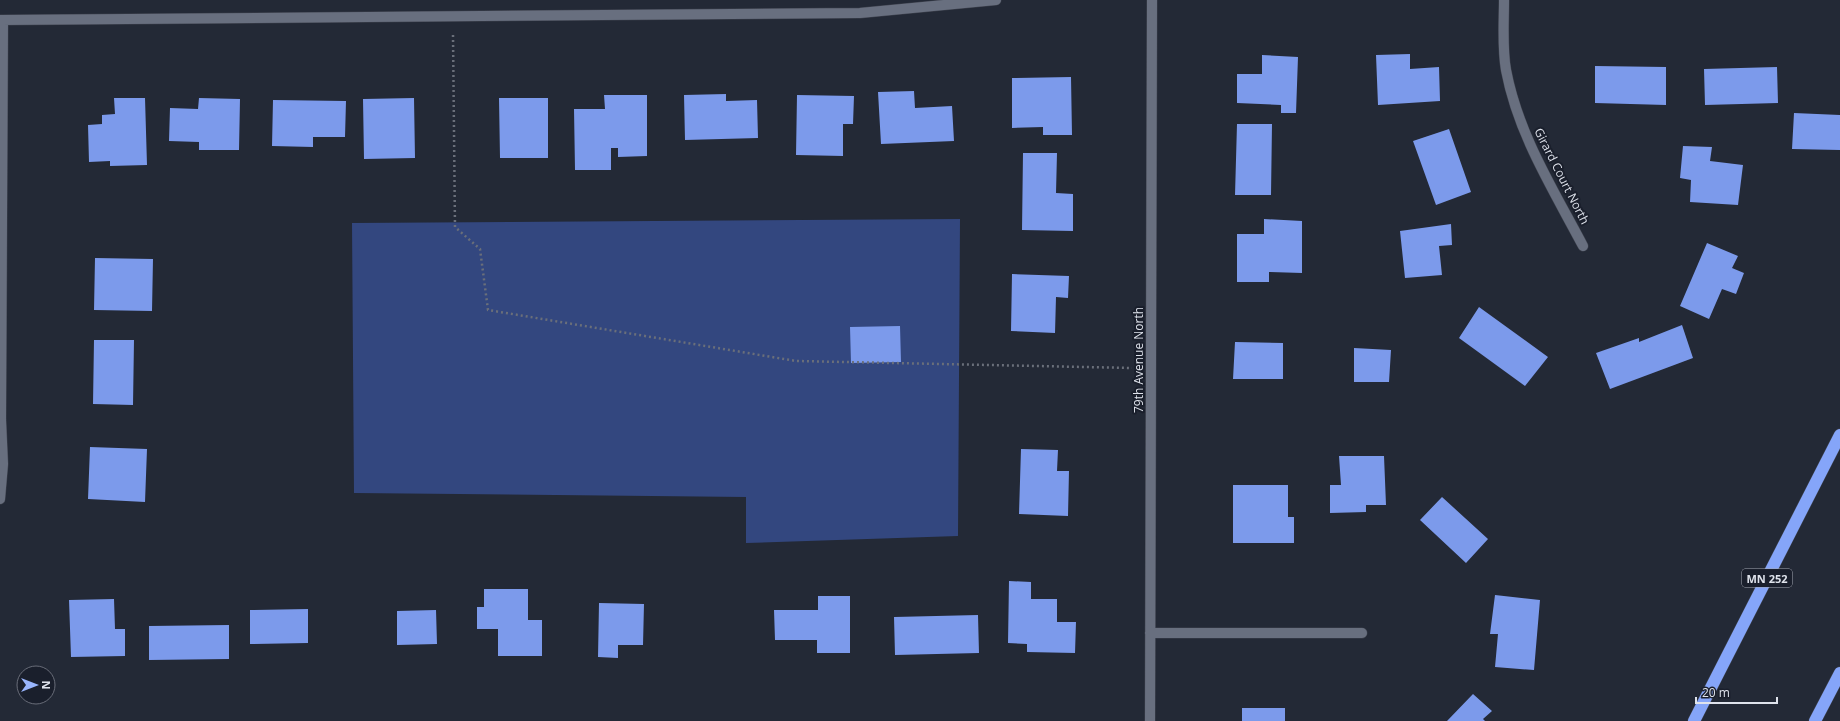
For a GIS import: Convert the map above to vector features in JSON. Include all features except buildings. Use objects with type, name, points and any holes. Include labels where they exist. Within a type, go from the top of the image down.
[{"type":"highway","name":"MN 252","points":[[1694,721],[1840,436]]},
{"type":"highway","points":[[1815,721],[1840,673]]},
{"type":"street","points":[[0,499],[3,464],[1,420],[2,20],[860,13],[996,0]]},
{"type":"street","name":"79th Avenue North","points":[[1150,721],[1152,0]]},
{"type":"street","name":"Girard Court North","points":[[1504,0],[1506,69],[1516,110],[1532,149],[1583,246]]},
{"type":"street","points":[[1150,633],[1362,633]]},
{"type":"path","points":[[453,17],[455,227],[480,249],[488,310],[796,361],[1151,368]]},
{"type":"shaded area","points":[[960,219],[958,536],[746,543],[746,497],[354,493],[352,223]]}]
